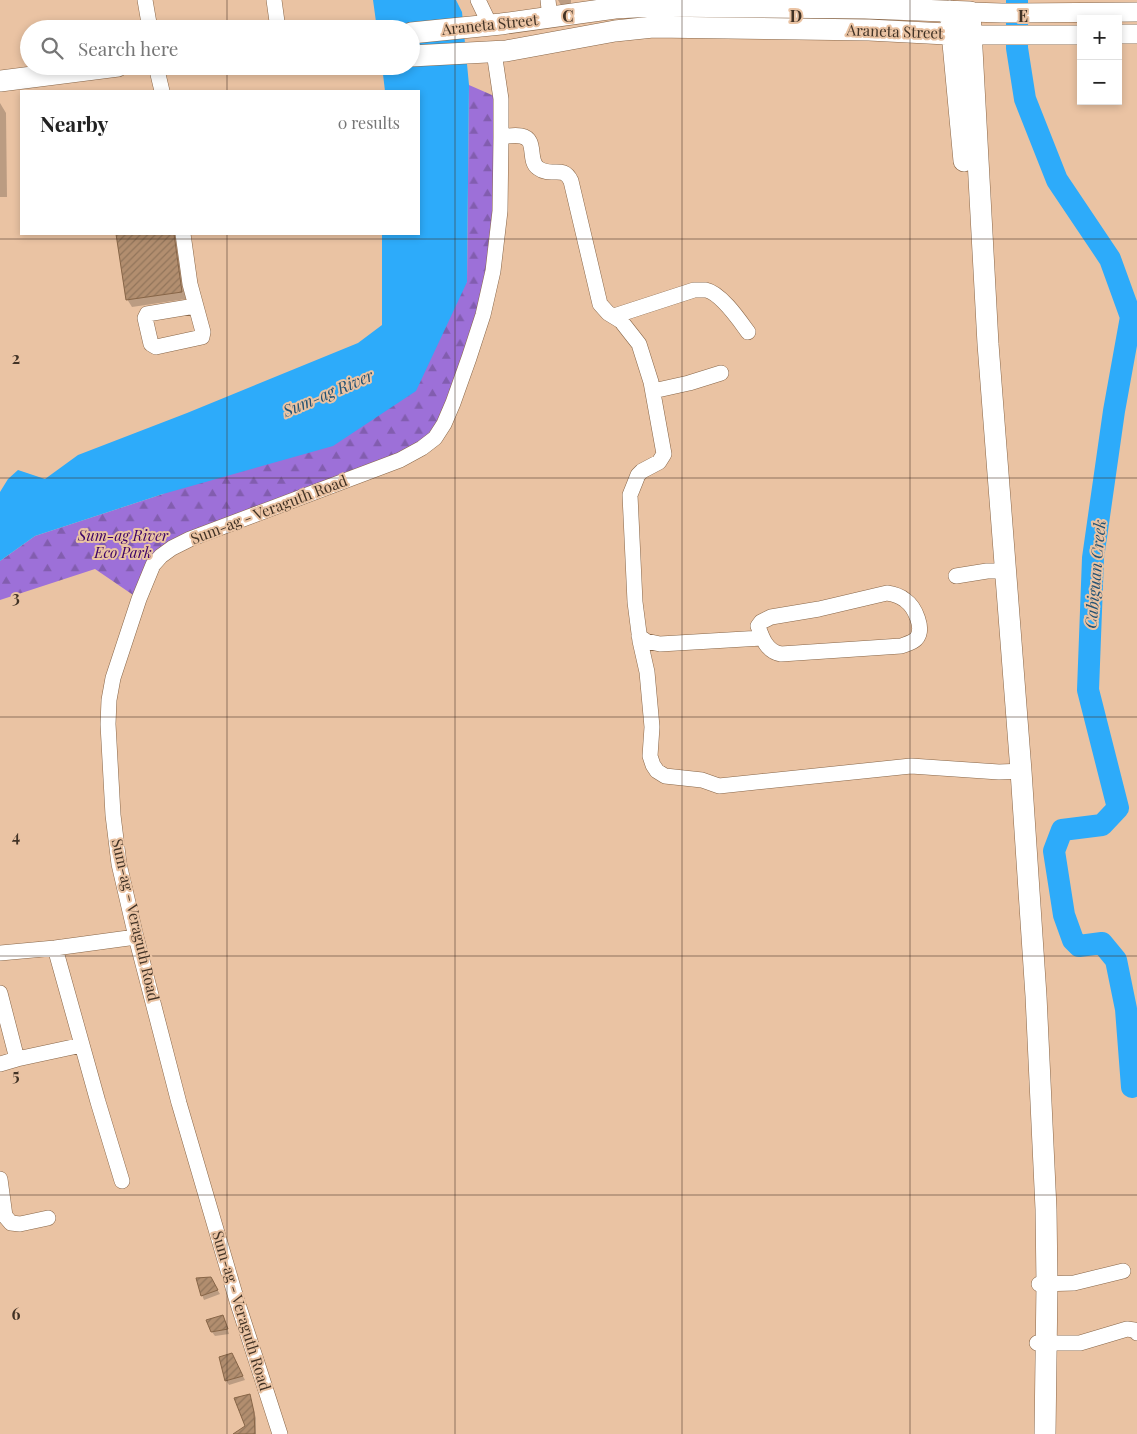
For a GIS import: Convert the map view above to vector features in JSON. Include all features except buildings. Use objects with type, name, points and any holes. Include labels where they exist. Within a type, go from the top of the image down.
[{"type":"highway","name":"Araneta Street","points":[[420,32],[484,26],[549,9],[795,4],[865,8],[959,6]]},
{"type":"highway","points":[[959,6],[962,34],[962,133],[1036,996],[1046,1209],[1042,1284],[1045,1434]]},
{"type":"highway","name":"Araneta Street","points":[[420,56],[488,52],[614,31],[653,27],[869,30],[962,34]]},
{"type":"highway","points":[[0,66],[20,65]]},
{"type":"highway","points":[[0,81],[47,75]]},
{"type":"highway","points":[[1036,1434],[1042,1343]]},
{"type":"main road","name":"Araneta Street","points":[[959,6],[1002,14],[1137,12]]},
{"type":"main road","name":"Araneta Street","points":[[962,34],[1077,35]]},
{"type":"main road","points":[[1122,34],[1137,34]]},
{"type":"street","points":[[145,0],[148,20]]},
{"type":"street","points":[[274,0],[277,20]]},
{"type":"street","points":[[478,0],[484,26]]},
{"type":"street","points":[[795,4],[804,30]]},
{"type":"street","name":"Sum-ag - Veraguth Road","points":[[280,1434],[234,1292],[179,1103],[136,937],[120,864],[113,815],[108,724],[109,700],[139,599],[153,565],[161,556],[190,539],[400,460],[422,448],[435,438],[444,424],[483,316],[493,270],[500,211],[501,99],[488,52]]},
{"type":"street","points":[[158,75],[162,90]]},
{"type":"street","points":[[501,136],[521,136],[528,140],[531,144],[532,159],[537,168],[544,171],[564,172],[568,175],[600,304],[608,313],[620,321],[639,344],[651,382],[664,454],[660,462],[638,475],[630,495],[634,602],[647,672],[651,719],[650,756],[657,771],[665,776],[702,780],[719,786],[911,766],[1016,771]]},
{"type":"street","points":[[183,235],[195,306]]},
{"type":"street","points":[[614,316],[694,290],[706,290],[713,292],[748,332]]},
{"type":"street","points":[[653,391],[721,373]]},
{"type":"street","points":[[956,576],[1001,571]]},
{"type":"street","points":[[887,593],[897,595],[907,601],[916,615],[920,628],[915,640],[901,646],[786,655],[777,654],[767,647],[762,638],[758,626],[766,618],[819,609],[887,593]]},
{"type":"street","points":[[639,636],[646,641],[660,644],[762,638]]},
{"type":"street","points":[[0,953],[136,937]]},
{"type":"street","points":[[55,948],[122,1181]]},
{"type":"street","points":[[0,993],[17,1058]]},
{"type":"street","points":[[0,1064],[17,1058],[82,1045]]},
{"type":"street","points":[[0,1179],[5,1216],[11,1224],[48,1218]]},
{"type":"street","points":[[1042,1284],[1074,1283],[1123,1271]]},
{"type":"street","points":[[1042,1343],[1080,1343],[1127,1329],[1134,1330],[1137,1333]]},
{"type":"green space","name":"Sum-ag River Eco Park","points":[[469,85],[501,99],[493,271],[435,438],[172,548],[139,599],[95,569],[0,600],[0,561],[35,536],[163,494],[467,282]]},
{"type":"water","name":"Sum-ag River","points":[[373,0],[456,0],[462,12],[469,85],[467,282],[416,391],[333,446],[163,494],[35,536],[0,561],[0,492],[8,479],[18,470],[45,479],[78,455],[358,343],[382,325],[382,235],[420,235],[420,90],[385,90],[383,75],[420,75],[420,20],[376,20]]},
{"type":"waterway","name":"Cabiguan Creek","points":[[1017,0],[1017,48],[1025,99],[1057,180],[1110,259],[1131,317],[1114,411],[1093,558],[1088,690],[1118,808],[1102,825],[1062,830],[1054,851],[1064,915],[1073,940],[1079,946],[1102,943],[1116,960],[1126,1009],[1132,1087]]},
{"type":"waterway","name":"Cabiguan Creek","points":[[1132,1087],[1137,1088]]}]
